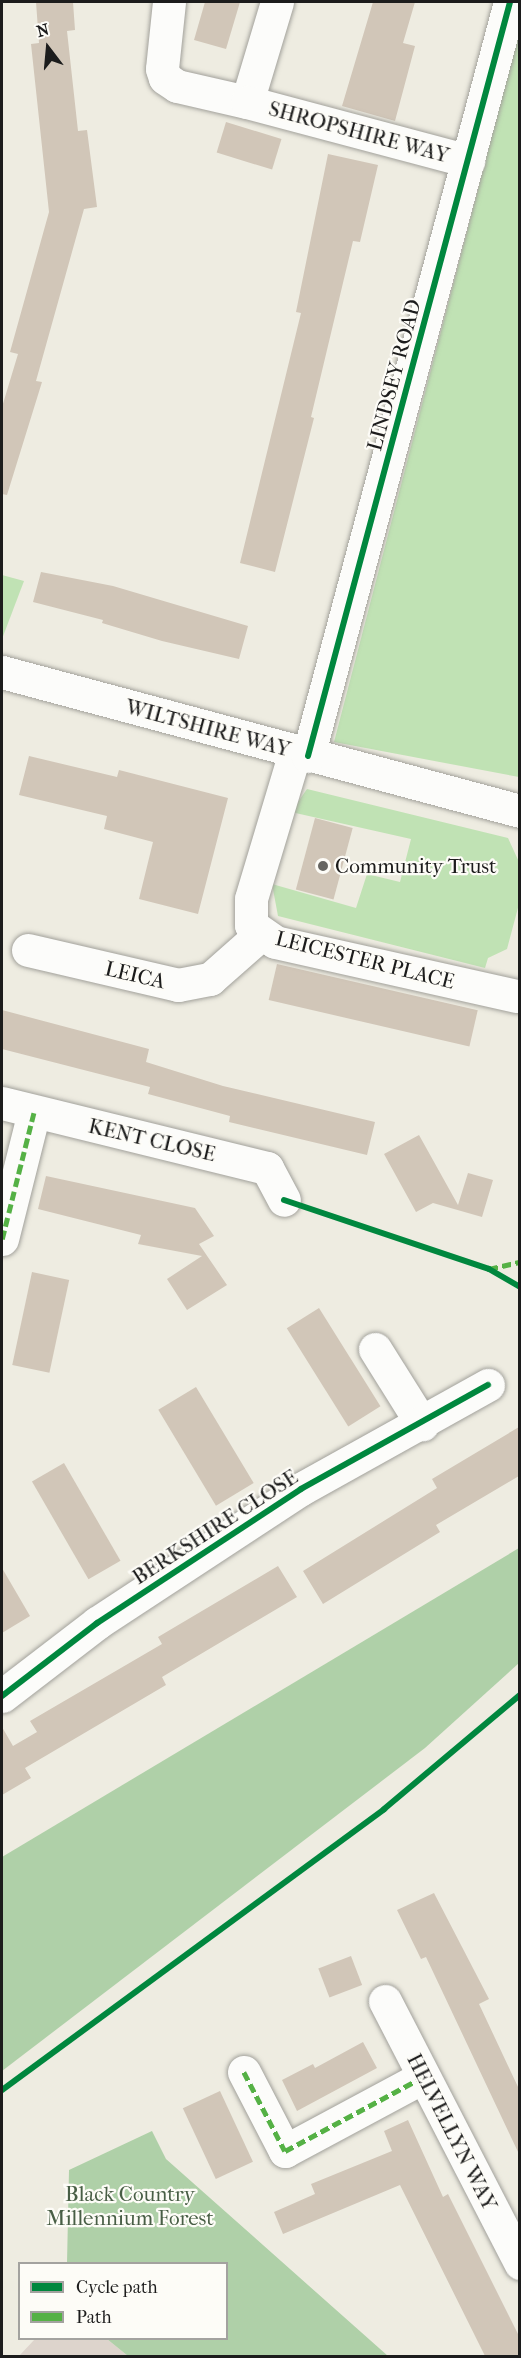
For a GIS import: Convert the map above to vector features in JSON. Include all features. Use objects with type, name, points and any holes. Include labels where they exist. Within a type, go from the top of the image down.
[{"type":"street","points":[[169,2],[162,69],[165,78],[177,86],[247,102]]},
{"type":"street","name":"SHROPSHIRE WAY","points":[[278,2],[247,102],[468,162]]},
{"type":"street","name":"LINDSEY ROAD","points":[[301,754],[468,162],[510,2]]},
{"type":"street","name":"WILTSHIRE WAY","points":[[6,677],[519,811]]},
{"type":"street","name":"LEICESTER PLACE","points":[[301,754],[251,899],[251,925],[275,942],[519,998]]},
{"type":"street","name":"LEICA","points":[[28,950],[178,985],[210,979],[262,933]]},
{"type":"street","name":"KENT CLOSE","points":[[2,1103],[267,1168],[284,1200]]},
{"type":"street","points":[[2,1239],[34,1112]]},
{"type":"street","points":[[375,1349],[422,1424]]},
{"type":"street","name":"BERKSHIRE CLOSE","points":[[2,1696],[97,1623],[301,1489],[422,1424],[488,1385]]},
{"type":"street","name":"HELVELLYN WAY","points":[[385,2001],[423,2077],[510,2221],[519,2263]]},
{"type":"street","points":[[244,2072],[285,2151],[423,2077]]},
{"type":"shaded area","points":[[34,2340],[108,2340],[128,2356],[19,2356]]},
{"type":"green space","points":[[519,32],[519,777],[334,742]]},
{"type":"green space","points":[[2,575],[24,581],[2,639]]},
{"type":"green space","points":[[307,789],[508,838],[519,862],[519,904],[507,949],[488,958],[485,968],[278,916],[272,884],[356,908],[367,874],[400,882],[411,839],[291,812]]},
{"type":"green space","points":[[519,1548],[519,1663],[425,1748],[2,2071],[2,1857]]},
{"type":"green space","name":"Black Country Millennium Forest","points":[[152,2131],[166,2159],[388,2356],[128,2356],[108,2340],[228,2340],[228,2262],[67,2262],[69,2170]]},
{"type":"building","points":[[36,2],[73,2],[75,30],[67,31],[78,131],[87,130],[97,207],[84,209],[36,381],[42,382],[7,495],[2,494],[2,407],[18,354],[10,352],[49,212],[31,44],[39,43]]},
{"type":"building","points":[[205,2],[240,2],[226,49],[194,40]]},
{"type":"building","points":[[373,2],[415,2],[403,43],[415,46],[395,121],[342,106]]},
{"type":"building","points":[[226,122],[281,139],[272,170],[217,153]]},
{"type":"building","points":[[328,154],[378,165],[360,242],[353,241],[311,417],[314,418],[275,572],[240,563],[301,313],[296,312]]},
{"type":"building","points":[[41,572],[113,586],[248,626],[239,659],[162,641],[102,623],[103,620],[33,602]]},
{"type":"building","points":[[29,756],[117,777],[119,770],[228,798],[198,914],[139,899],[153,842],[104,829],[107,816],[19,795]]},
{"type":"building","name":"Community Trust","points":[[315,818],[353,828],[334,900],[296,889]]},
{"type":"building","points":[[277,964],[478,1010],[469,1046],[269,1000]]},
{"type":"building","points":[[2,1010],[149,1049],[146,1062],[223,1086],[375,1122],[367,1155],[229,1122],[230,1116],[148,1094],[150,1087],[2,1049]]},
{"type":"building","points":[[419,1135],[458,1205],[468,1173],[493,1180],[482,1217],[433,1203],[416,1212],[384,1154]]},
{"type":"building","points":[[46,1176],[195,1208],[214,1236],[199,1244],[227,1285],[187,1310],[167,1279],[202,1256],[138,1244],[141,1235],[38,1209]]},
{"type":"building","points":[[32,1272],[69,1280],[49,1373],[12,1365]]},
{"type":"building","points":[[319,1308],[380,1406],[348,1427],[287,1328]]},
{"type":"building","points":[[196,1387],[254,1483],[216,1506],[158,1410]]},
{"type":"building","points":[[519,1427],[519,1476],[436,1525],[440,1532],[323,1604],[303,1571],[437,1488],[432,1479]]},
{"type":"building","points":[[64,1463],[120,1561],[88,1579],[32,1482]]},
{"type":"building","points":[[278,1566],[297,1597],[162,1677],[166,1685],[25,1768],[31,1778],[2,1795],[2,1727],[13,1746],[37,1732],[30,1721],[162,1644],[158,1637]]},
{"type":"building","points":[[2,1568],[30,1616],[2,1633]]},
{"type":"building","points":[[434,1893],[489,1999],[479,2004],[519,2089],[519,2154],[426,1957],[421,1959],[397,1910]]},
{"type":"building","points":[[351,1956],[362,1985],[329,1997],[318,1969]]},
{"type":"building","points":[[363,2042],[377,2068],[297,2111],[282,2080],[313,2064],[315,2068]]},
{"type":"building","points":[[220,2091],[253,2162],[216,2179],[183,2108]]},
{"type":"building","points":[[408,2120],[443,2197],[448,2194],[519,2336],[519,2356],[485,2356],[400,2185],[283,2234],[274,2212],[315,2194],[311,2184],[392,2151],[384,2131]]},
{"type":"marked path","points":[[2,1239],[34,1112]]},
{"type":"marked path","points":[[489,1269],[520,1262]]},
{"type":"marked path","points":[[244,2072],[285,2151],[423,2077]]},
{"type":"cycle path","points":[[308,756],[510,2]]},
{"type":"cycle path","points":[[284,1200],[489,1269],[520,1287]]},
{"type":"cycle path","points":[[2,1696],[97,1623],[301,1489],[488,1385]]},
{"type":"cycle path","points":[[2,2090],[384,1809],[520,1695]]},
{"type":"place","name":"Community Trust","points":[[323,866]]}]
